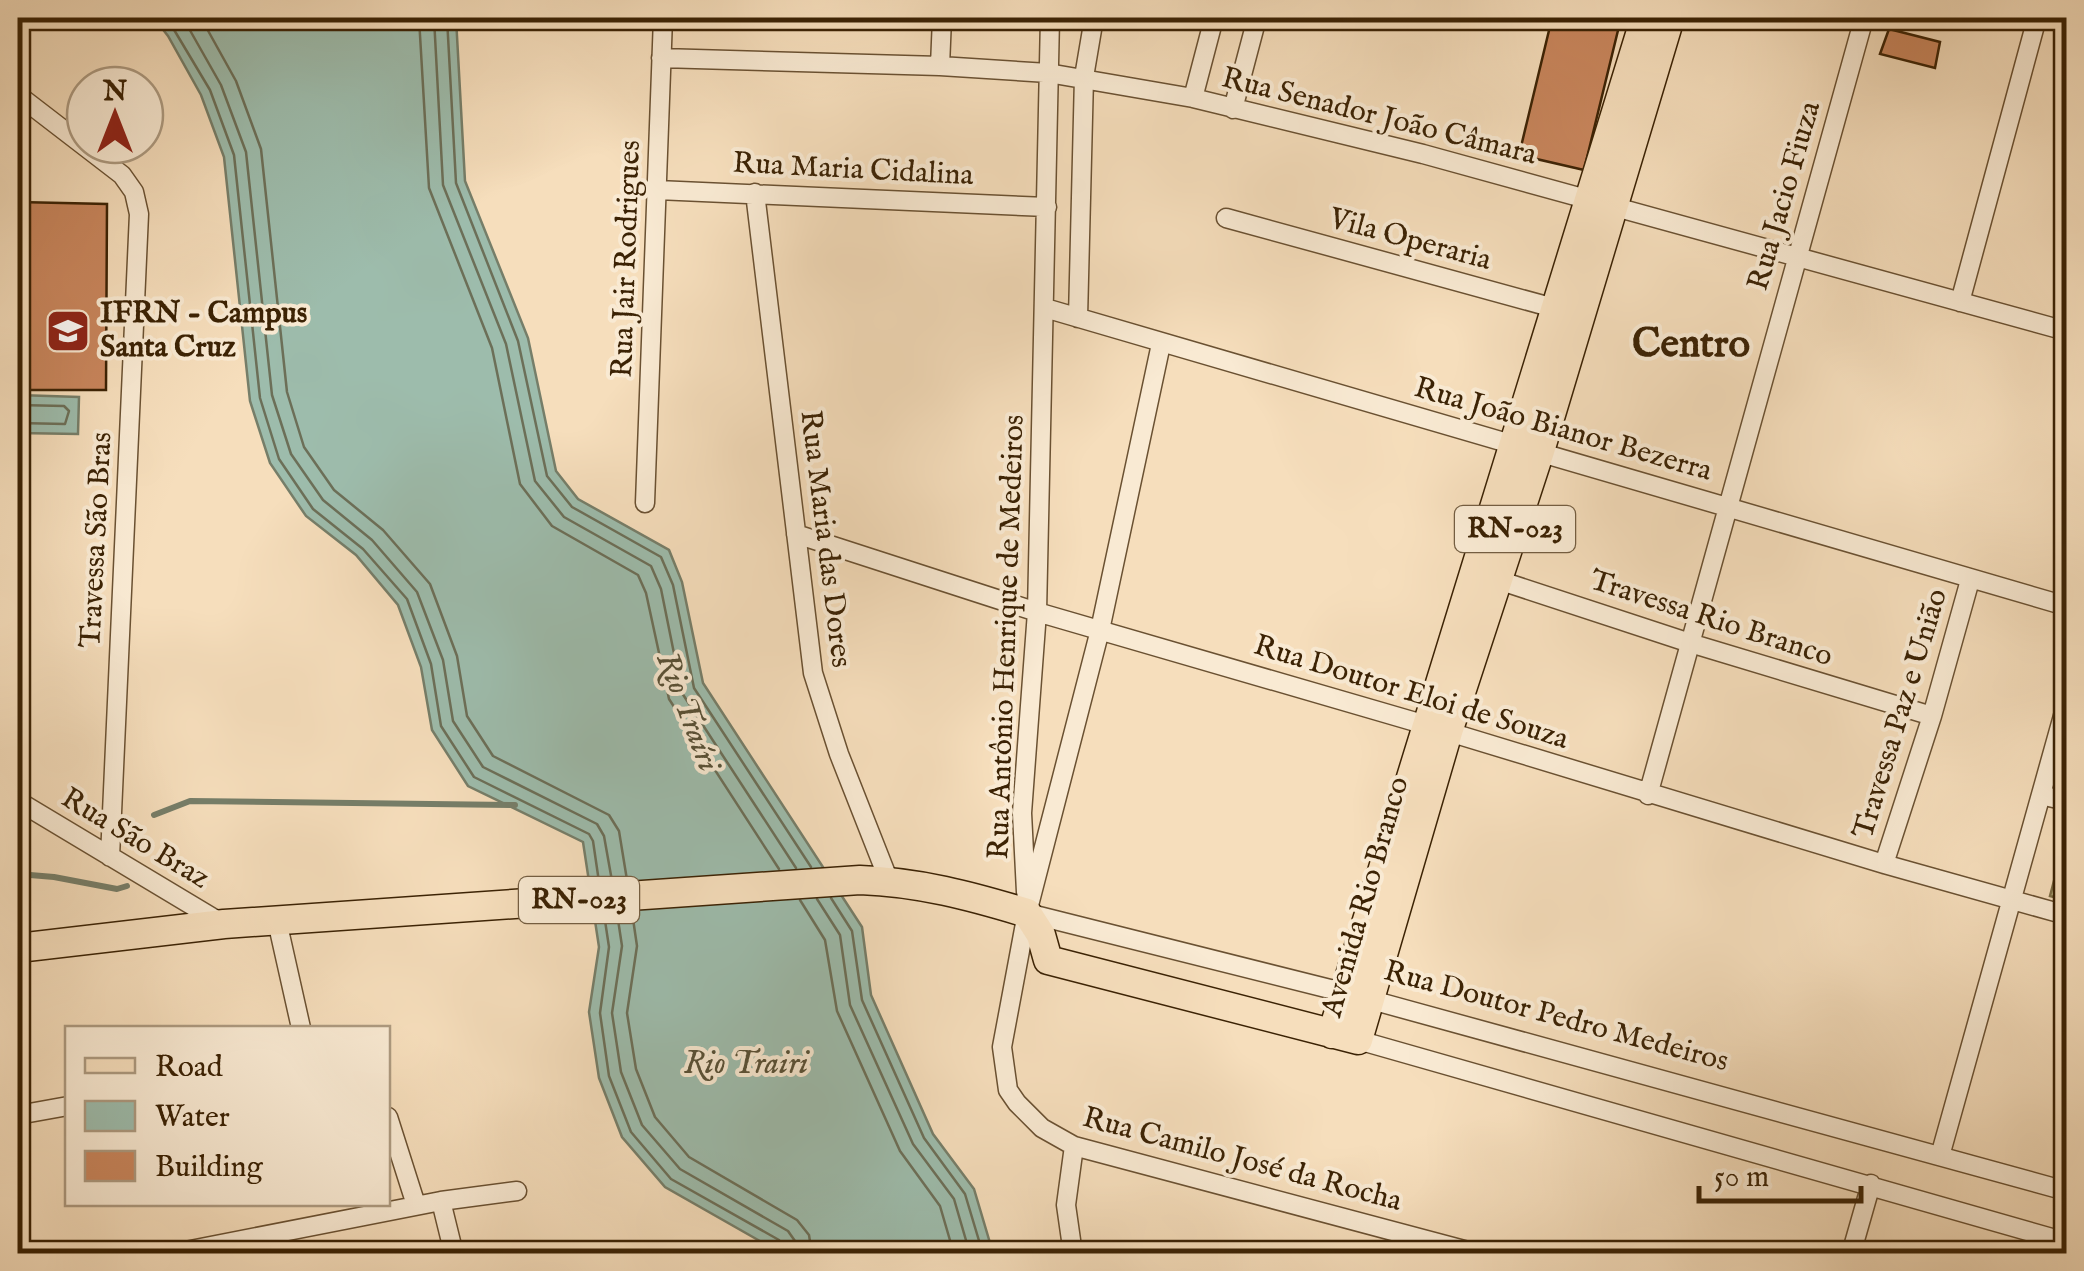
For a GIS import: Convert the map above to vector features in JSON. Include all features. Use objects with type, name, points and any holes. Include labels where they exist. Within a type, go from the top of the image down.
[{"type":"main road","name":"Avenida Rio Branco","points":[[1345,1037],[1600,203],[1645,18]]},
{"type":"main road","name":"Avenida Rio Branco","points":[[1600,203],[1670,18]]},
{"type":"main road","name":"Rua Doutor Pedro Medeiros","points":[[288,920],[860,880],[951,890],[1026,913]]},
{"type":"main road","points":[[1026,913],[1041,935],[1048,960],[1345,1037]]},
{"type":"main road","name":"RN-023","points":[[18,948],[128,933],[288,920]]},
{"type":"street","name":"Rua Jair Rodrigues","points":[[645,503],[662,18]]},
{"type":"street","points":[[940,66],[942,18]]},
{"type":"street","name":"Rua Antônio Henrique de Medeiros","points":[[1026,913],[1022,814],[1038,612],[1050,18]]},
{"type":"street","points":[[1078,318],[1084,77],[1094,18]]},
{"type":"street","points":[[1193,98],[1214,18]]},
{"type":"street","points":[[1233,109],[1257,18]]},
{"type":"street","name":"Rua Jacio Fiuza","points":[[1648,794],[1864,18]]},
{"type":"street","points":[[1960,302],[2036,18]]},
{"type":"street","name":"Rua Senador João Câmara","points":[[661,58],[1048,73],[1193,98],[1423,154],[2066,330]]},
{"type":"street","name":"Travessa São Bras","points":[[18,95],[129,183],[138,203],[110,857]]},
{"type":"street","name":"Rua Maria Cidalina","points":[[657,190],[1047,207]]},
{"type":"street","name":"Rua Maria das Dores","points":[[756,193],[813,674],[839,754],[889,881]]},
{"type":"street","name":"Vila Operaria","points":[[1226,218],[1567,311]]},
{"type":"street","name":"Rua João Bianor Bezerra","points":[[1045,308],[2066,606]]},
{"type":"street","name":"Rua Antônio Henrique de Medeiros","points":[[1026,913],[1100,630],[1160,344]]},
{"type":"street","name":"Rua Doutor Eloi de Souza","points":[[796,534],[1038,612],[2011,902],[2066,915]]},
{"type":"street","name":"Travessa Rio Branco","points":[[1486,576],[1932,716]]},
{"type":"street","name":"Travessa Paz e União","points":[[1884,864],[1932,716],[1970,580]]},
{"type":"street","points":[[1940,1156],[2066,706]]},
{"type":"street","points":[[2041,794],[2066,801]]},
{"type":"street","name":"Rua São Braz","points":[[18,802],[224,924]]},
{"type":"street","name":"Rua Doutor Pedro Medeiros","points":[[1026,913],[1358,997],[2066,1191]]},
{"type":"street","name":"Rua Camilo José da Rocha","points":[[1026,913],[1002,1047],[1008,1090],[1042,1128],[1074,1146],[1479,1254]]},
{"type":"street","points":[[288,920],[301,1026]]},
{"type":"street","points":[[1345,1037],[2066,1242]]},
{"type":"street","points":[[18,1116],[65,1107]]},
{"type":"street","points":[[390,1123],[416,1205]]},
{"type":"street","points":[[1073,1254],[1066,1204],[1074,1146]]},
{"type":"street","points":[[1851,1254],[1871,1184]]},
{"type":"street","points":[[170,1254],[441,1200],[518,1191]]},
{"type":"street","points":[[441,1200],[454,1254]]},
{"type":"shaded area","points":[[2066,835],[2066,900],[2050,896]]},
{"type":"water","name":"Rio Trairi","points":[[154,18],[456,18],[465,181],[528,338],[556,471],[578,499],[669,550],[682,582],[703,683],[862,927],[871,995],[933,1134],[974,1189],[993,1253],[781,1253],[665,1187],[622,1137],[599,1078],[589,1012],[599,947],[583,842],[468,786],[432,730],[421,667],[398,605],[356,555],[306,516],[270,463],[250,401],[224,157],[201,95]]},
{"type":"water","points":[[18,395],[79,397],[78,434],[18,433]]},
{"type":"building","points":[[1552,18],[1621,18],[1584,170],[1519,155]]},
{"type":"building","points":[[1889,29],[1940,42],[1935,68],[1880,54]]},
{"type":"building","points":[[18,202],[107,204],[106,390],[18,390]]},
{"type":"waterway","points":[[154,815],[190,801],[515,805]]},
{"type":"waterway","points":[[18,874],[117,889],[127,886]]},
{"type":"place","name":"IFRN - Campus Santa Cruz","points":[[68,331]]},
{"type":"district","name":"Centro","points":[[1691,345]]},
{"type":"water label","name":"Rio Traíri","points":[[687,712]]}]
